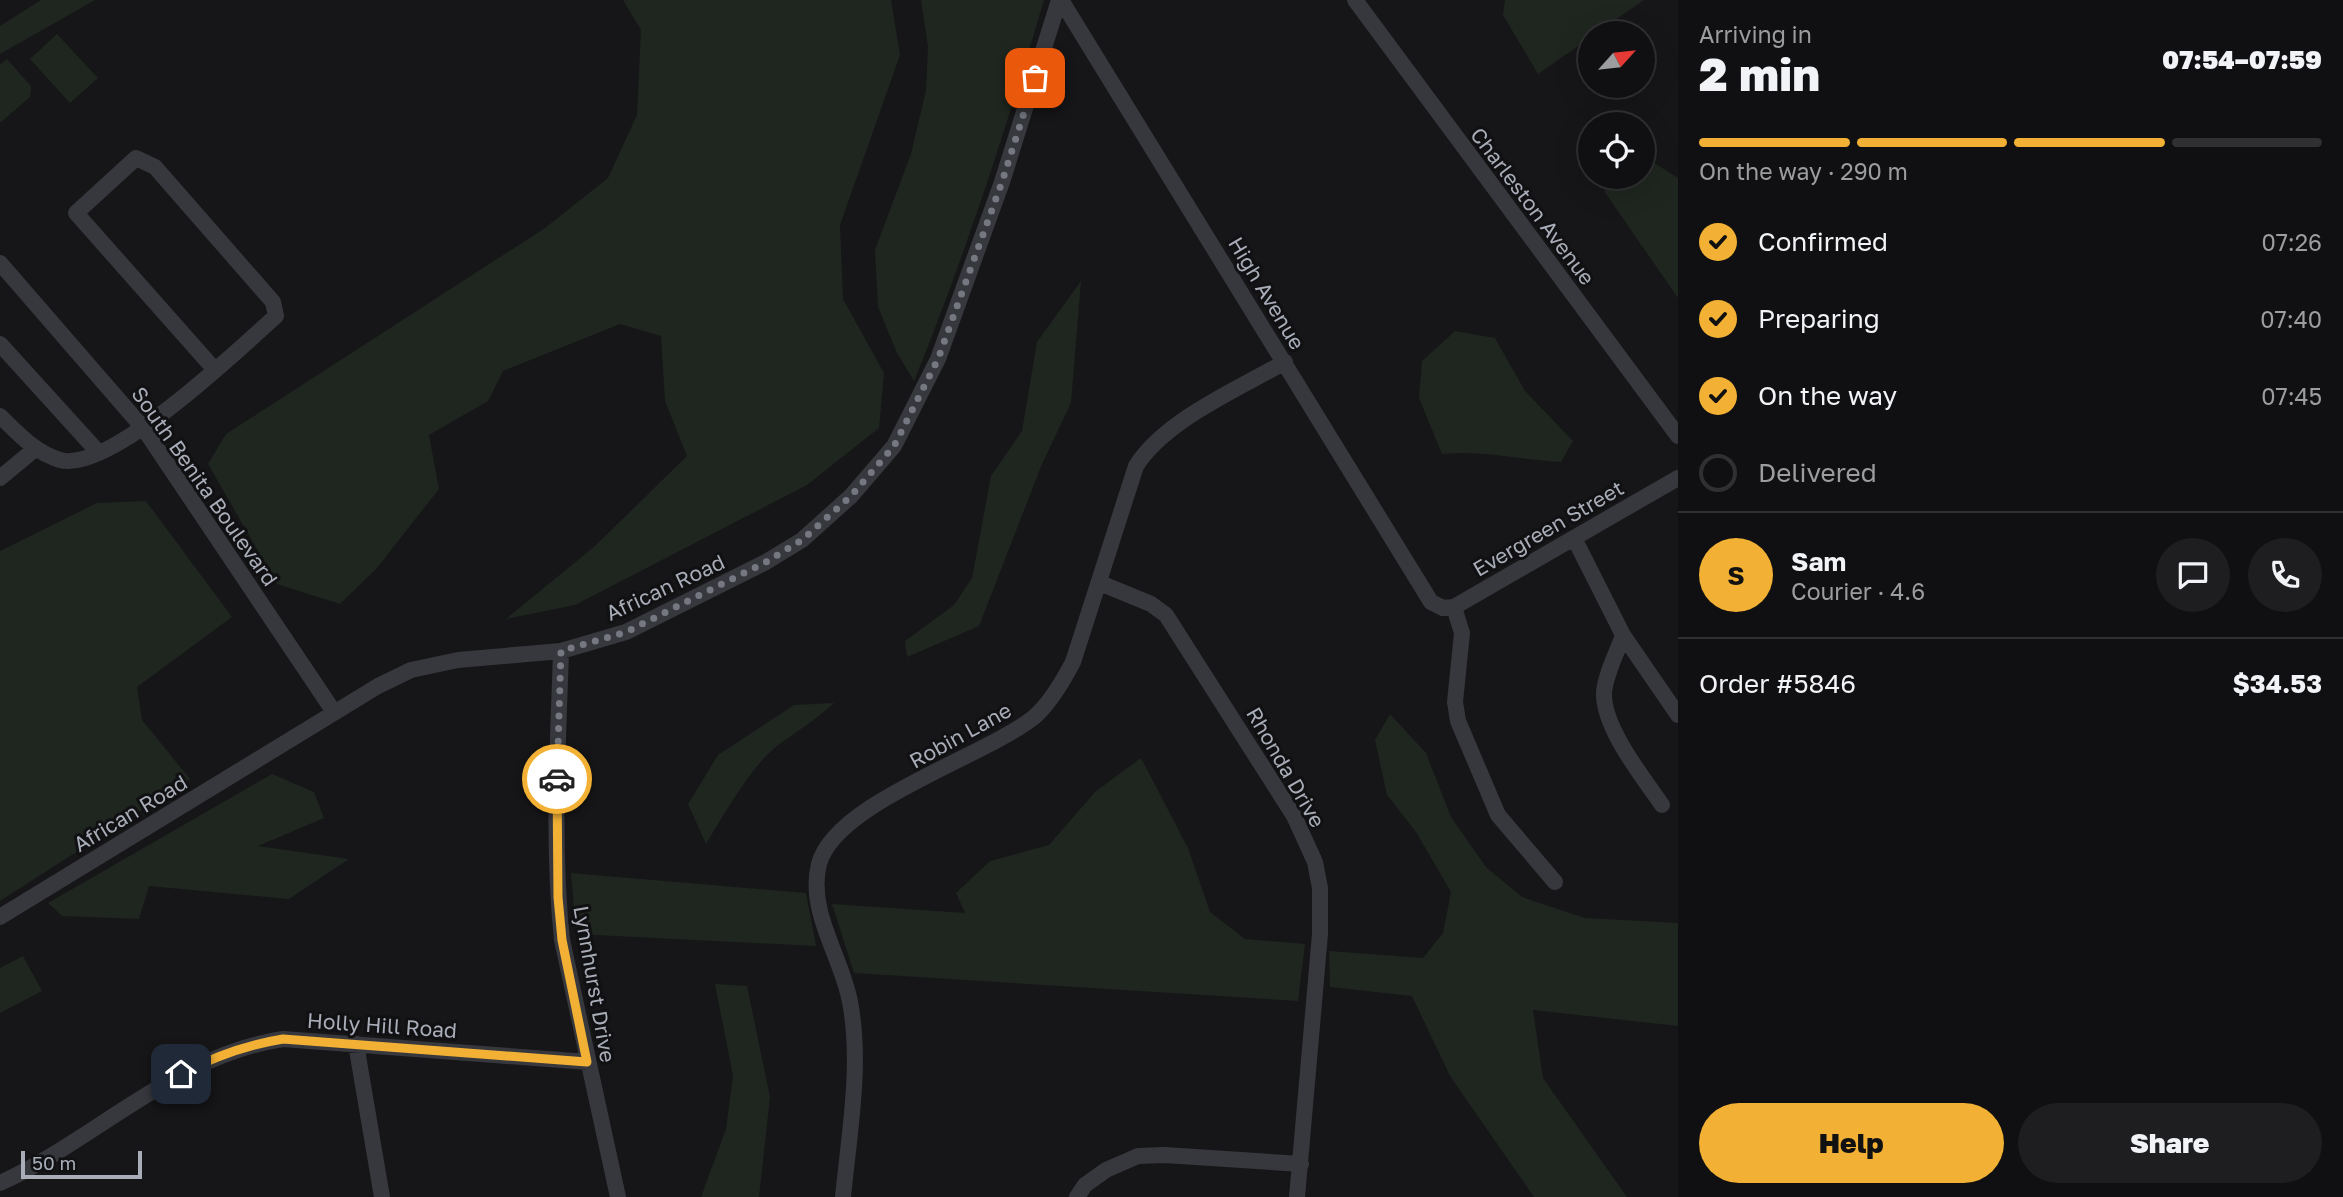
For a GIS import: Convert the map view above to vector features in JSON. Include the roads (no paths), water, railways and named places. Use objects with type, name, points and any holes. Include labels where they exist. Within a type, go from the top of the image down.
[{"type":"street","name":"High Avenue","points":[[1060,0],[1431,602],[1446,607]]},
{"type":"street","name":"African Road","points":[[0,917],[334,712],[411,670],[458,660],[561,651],[626,632],[766,562],[802,540],[851,496],[894,446],[938,359],[1002,182],[1060,0]]},
{"type":"street","name":"Charleston Avenue","points":[[1355,0],[1678,436]]},
{"type":"street","points":[[0,416],[35,449],[63,461],[99,453],[144,429],[215,370],[276,316],[273,302],[155,167],[136,158],[76,213],[215,370]]},
{"type":"street","name":"South Benita Boulevard","points":[[0,263],[144,429],[334,712]]},
{"type":"street","points":[[0,344],[99,453]]},
{"type":"street","name":"Robin Lane","points":[[843,1197],[853,1098],[854,1037],[850,1000],[819,906],[816,886],[820,862],[835,834],[862,812],[1004,739],[1036,715],[1063,682],[1073,662],[1136,466],[1147,448],[1192,416],[1284,362]]},
{"type":"street","points":[[0,478],[35,449]]},
{"type":"street","name":"Evergreen Street","points":[[1446,607],[1678,478]]},
{"type":"street","points":[[1574,538],[1623,635],[1678,715]]},
{"type":"street","name":"Rhonda Drive","points":[[1100,583],[1151,604],[1166,615],[1294,816],[1315,862],[1320,888],[1320,934],[1297,1197]]},
{"type":"street","points":[[1446,607],[1462,633],[1455,702],[1458,721],[1498,815],[1555,882]]},
{"type":"street","points":[[1623,635],[1604,691],[1606,708],[1626,752],[1662,805]]},
{"type":"street","name":"Lynnhurst Drive","points":[[561,651],[556,798],[558,897],[562,940],[618,1197]]},
{"type":"street","name":"Holly Hill Road","points":[[0,1183],[54,1154],[213,1057],[254,1043],[283,1039],[587,1062]]},
{"type":"street","points":[[356,1044],[382,1197]]},
{"type":"street","points":[[1077,1197],[1085,1185],[1106,1170],[1138,1156],[1166,1155],[1301,1164]]}]
